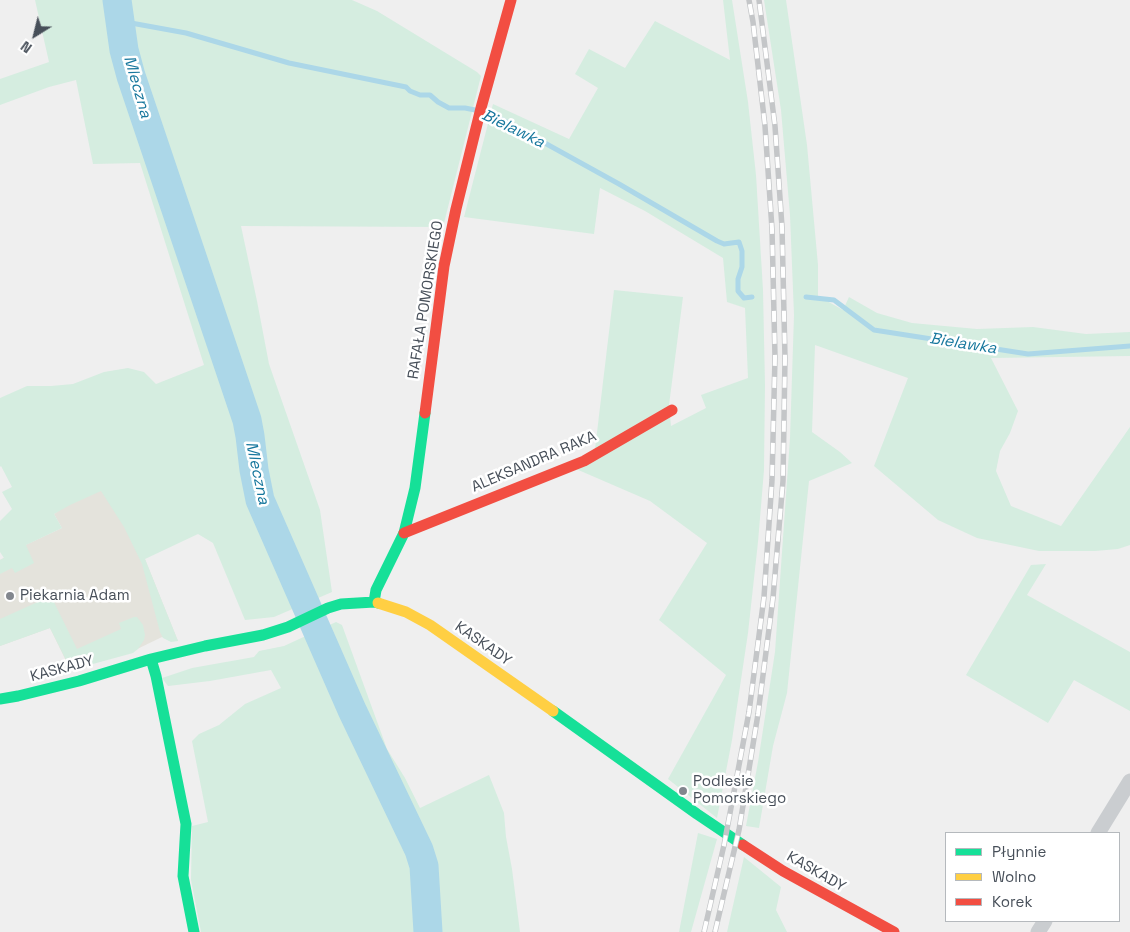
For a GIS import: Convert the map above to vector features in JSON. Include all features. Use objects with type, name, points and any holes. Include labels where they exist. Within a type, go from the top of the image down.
[{"type":"street","name":"RAFAŁA POMORSKIEGO","points":[[374,602],[376,590],[404,533],[415,488],[444,266],[480,113],[511,0]]},
{"type":"street","name":"ALEKSANDRA RAKA","points":[[404,533],[584,460],[672,410]]},
{"type":"street","name":"KASKADY","points":[[0,699],[79,681],[151,659],[263,635],[288,627],[328,608],[341,604],[374,602],[406,612],[430,625],[698,814],[783,871],[894,932]]},
{"type":"street","points":[[151,659],[186,824],[183,876],[194,932]]},
{"type":"street","points":[[1099,832],[1130,781]]},
{"type":"shaded area","points":[[104,478],[145,559],[178,641],[162,637],[131,652],[69,667],[50,628],[0,646],[0,560],[21,547],[62,528],[54,514]]},
{"type":"green space","points":[[35,0],[352,0],[377,11],[481,76],[443,227],[241,226],[269,364],[320,510],[332,592],[274,617],[245,620],[213,543],[198,534],[145,559],[178,641],[171,642],[163,638],[160,632],[142,564],[124,527],[101,491],[54,514],[62,528],[26,545],[34,563],[15,573],[12,568],[0,574],[0,560],[4,558],[0,552],[0,521],[12,509],[2,492],[12,487],[0,467],[0,398],[27,386],[73,384],[104,372],[128,368],[144,372],[156,384],[204,365],[140,163],[93,164],[76,80],[49,87],[0,105],[0,79],[49,62]]},
{"type":"green space","points":[[723,0],[732,0],[748,102],[756,175],[763,290],[765,385],[764,470],[748,633],[732,740],[717,818],[668,779],[726,675],[659,620],[707,543],[650,501],[576,469],[595,449],[614,290],[683,297],[669,405],[671,426],[706,408],[701,395],[748,378],[745,308],[727,302],[723,258],[645,211],[600,188],[594,234],[464,217],[493,104],[569,139],[598,88],[575,74],[589,49],[625,68],[655,21],[730,60]]},
{"type":"green space","points":[[764,0],[786,0],[807,145],[818,265],[818,296],[843,310],[849,297],[877,313],[912,323],[977,329],[1033,327],[1086,334],[1130,332],[1130,356],[991,358],[1018,411],[1010,433],[1000,451],[996,471],[1011,506],[1061,526],[1130,427],[1130,545],[1118,549],[1095,551],[1039,551],[977,538],[938,520],[874,466],[908,378],[815,345],[812,432],[852,463],[809,481],[787,693],[773,746],[759,828],[746,826],[775,652],[790,438],[794,315],[790,215],[781,110]]},
{"type":"green space","points":[[1046,564],[1027,595],[1130,652],[1130,711],[1074,680],[1048,723],[966,675],[1031,565]]},
{"type":"green space","points":[[51,596],[77,649],[121,629],[119,623],[134,617],[137,617],[143,625],[144,640],[133,653],[71,670],[50,628],[0,646],[0,619]]},
{"type":"green space","points":[[336,622],[342,625],[387,749],[405,778],[420,808],[489,775],[504,813],[520,932],[201,932],[191,880],[192,826],[208,822],[192,741],[199,734],[219,725],[245,704],[281,688],[271,670],[210,681],[168,686],[162,678],[192,668],[254,657],[259,651],[284,646]]},
{"type":"green space","points":[[698,833],[717,839],[691,932],[679,932]]},
{"type":"green space","points":[[744,857],[781,887],[776,910],[787,932],[727,932]]},
{"type":"waterway","name":"Mleczna","points":[[117,0],[124,50],[131,76],[247,420],[260,500],[352,710],[419,850],[424,866],[428,932]]},
{"type":"waterway","name":"Bielawka","points":[[120,21],[186,33],[289,63],[406,87],[420,95],[430,95],[449,108],[475,110]]},
{"type":"waterway","name":"Bielawka","points":[[485,113],[514,126],[717,241],[724,244],[739,242],[742,251],[742,267],[738,279],[738,291],[744,298],[752,297]]},
{"type":"waterway","name":"Bielawka","points":[[806,297],[834,300],[874,330],[1028,354],[1130,346]]},
{"type":"railway","points":[[704,932],[724,845],[749,712],[764,597],[772,480],[775,357],[772,229],[765,126],[749,0]]},
{"type":"railway","points":[[715,932],[739,830],[758,714],[773,598],[783,481],[785,358],[782,227],[775,126],[759,0]]},
{"type":"traffic: fast","points":[[374,602],[376,590],[404,533],[415,488],[425,413]]},
{"type":"traffic: fast","points":[[0,699],[79,681],[151,659],[263,635],[288,627],[328,608],[341,604],[378,603]]},
{"type":"traffic: fast","points":[[151,659],[186,824],[183,876],[194,932]]},
{"type":"traffic: fast","points":[[553,711],[743,845]]},
{"type":"traffic: slow","points":[[378,603],[406,612],[430,625],[553,711]]},
{"type":"traffic: jam","points":[[425,413],[444,266],[481,108],[511,0]]},
{"type":"traffic: jam","points":[[404,533],[584,461],[672,410]]},
{"type":"traffic: jam","points":[[743,845],[783,871],[894,932]]},
{"type":"place","name":"Piekarnia Adam","points":[[10,596]]},
{"type":"place","name":"Podlesie Pomorskiego","points":[[683,791]]}]
